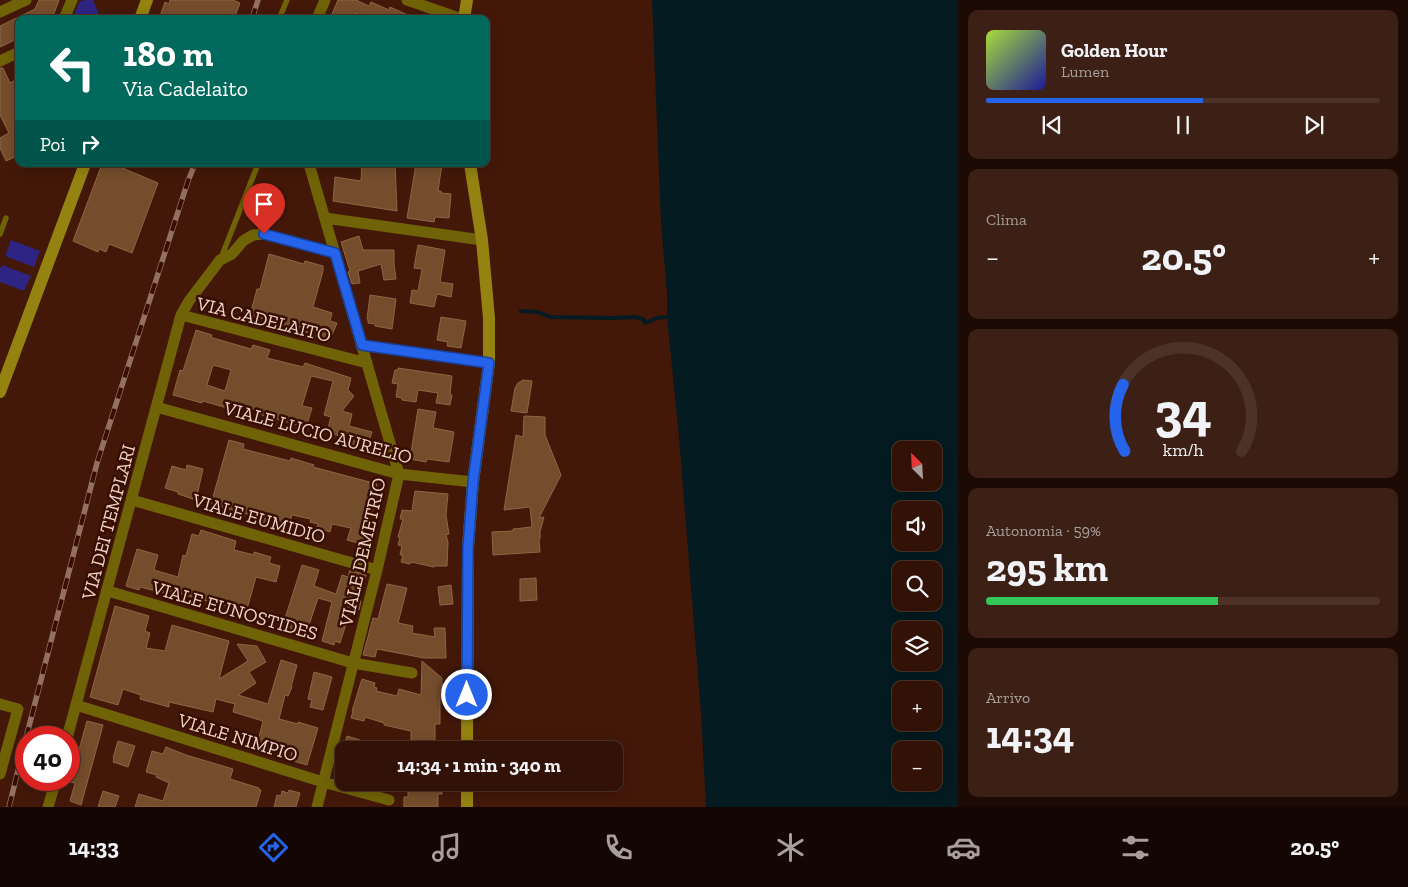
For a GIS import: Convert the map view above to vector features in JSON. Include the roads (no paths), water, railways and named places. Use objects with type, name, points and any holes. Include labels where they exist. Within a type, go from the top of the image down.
[{"type":"street","points":[[0,12],[26,0]]},
{"type":"street","points":[[66,15],[72,0]]},
{"type":"street","points":[[141,15],[147,0]]},
{"type":"street","points":[[319,15],[325,0]]},
{"type":"street","points":[[407,0],[451,15]]},
{"type":"street","points":[[464,15],[467,0]]},
{"type":"street","points":[[0,61],[15,54]]},
{"type":"street","points":[[0,392],[84,167]]},
{"type":"street","name":"VIALE DEMETRIO","points":[[310,167],[399,474],[377,570],[317,807]]},
{"type":"street","points":[[467,741],[468,548],[473,482],[489,363],[489,318],[482,240],[470,167]]},
{"type":"street","points":[[324,218],[482,240]]},
{"type":"street","name":"VIA DEI TEMPLARI","points":[[70,726],[181,315],[189,301],[220,260],[232,254],[243,241],[253,235],[264,234],[335,253]]},
{"type":"street","name":"VIA CADELAITO","points":[[181,315],[367,363]]},
{"type":"street","points":[[362,345],[489,363]]},
{"type":"street","name":"VIALE LUCIO AURELIO","points":[[156,407],[399,474],[473,482]]},
{"type":"street","name":"VIALE EUMIDIO","points":[[132,500],[377,570]]},
{"type":"street","name":"VIALE EUNOSTIDES","points":[[108,591],[353,663],[412,673]]},
{"type":"street","points":[[0,704],[18,709],[0,774]]},
{"type":"street","name":"VIALE NIMPIO","points":[[76,705],[323,782],[389,800]]},
{"type":"street","points":[[48,807],[53,791]]},
{"type":"street","points":[[467,791],[467,807]]},
{"type":"lane","points":[[281,15],[287,0]]},
{"type":"lane","points":[[220,260],[257,167]]},
{"type":"lane","points":[[0,234],[6,218]]},
{"type":"water","points":[[652,0],[958,0],[958,807],[706,807],[701,713],[679,437],[667,317],[661,223]]},
{"type":"waterway","points":[[521,311],[538,312],[550,317],[634,317],[643,319],[645,323],[657,318],[667,317]]},
{"type":"railway","points":[[253,15],[258,0]]},
{"type":"railway","points":[[29,726],[97,463],[194,167]]},
{"type":"railway","points":[[9,807],[15,783]]}]
